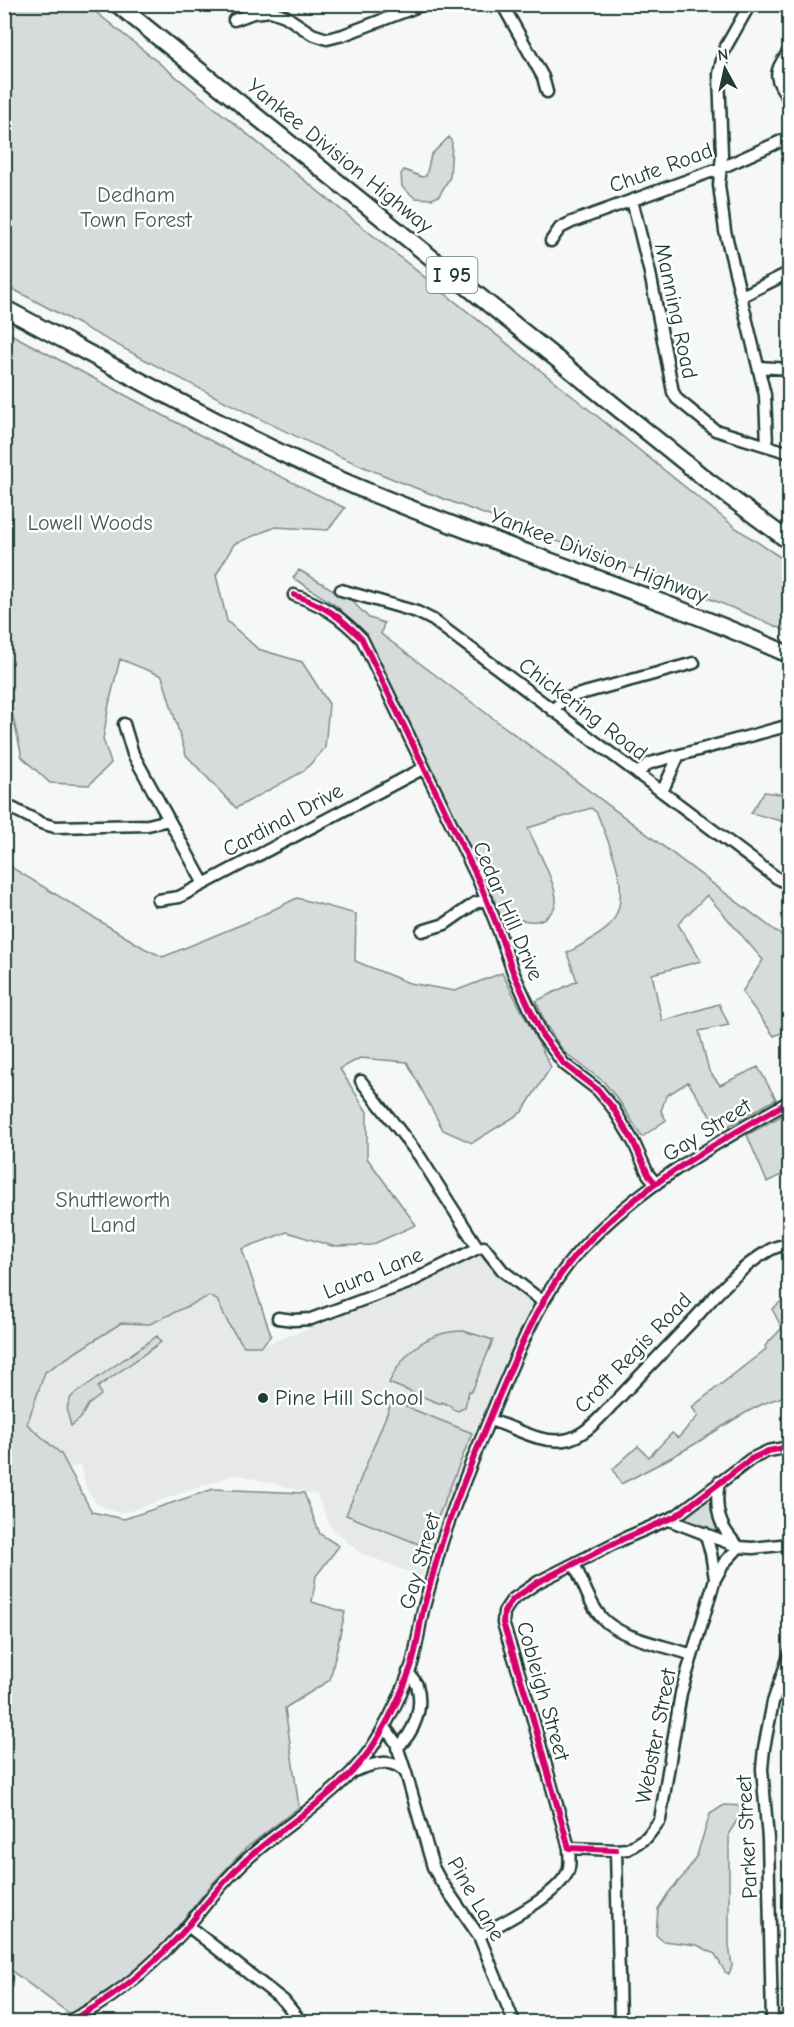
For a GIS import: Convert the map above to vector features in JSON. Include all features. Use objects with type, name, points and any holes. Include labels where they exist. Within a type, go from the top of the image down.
[{"type":"highway","name":"Yankee Division Highway","points":[[117,4],[708,481],[789,542]]},
{"type":"highway","name":"Yankee Division Highway","points":[[4,308],[244,434],[330,476],[426,515],[727,628],[789,655]]},
{"type":"street","points":[[234,20],[253,13],[271,11],[285,16],[312,34],[327,39],[424,4]]},
{"type":"street","points":[[502,4],[543,77],[547,92]]},
{"type":"street","points":[[750,4],[724,50],[719,74],[722,155],[719,185],[724,231],[765,395],[767,445]]},
{"type":"street","points":[[789,49],[776,73],[778,82],[789,101]]},
{"type":"street","name":"Chute Road","points":[[551,241],[560,228],[572,222],[721,168],[789,137]]},
{"type":"street","name":"Manning Road","points":[[632,200],[650,273],[673,392],[677,399],[715,430],[789,453]]},
{"type":"street","points":[[742,296],[789,272]]},
{"type":"street","points":[[759,367],[789,369]]},
{"type":"street","name":"Chickering Road","points":[[341,590],[417,612],[433,620],[789,885]]},
{"type":"street","name":"Cedar Hill Drive","points":[[294,595],[332,611],[362,639],[487,899],[513,972],[542,1035],[564,1064],[598,1090],[613,1108],[633,1141],[648,1174],[656,1184]]},
{"type":"street","points":[[552,710],[573,696],[694,663]]},
{"type":"street","points":[[124,724],[133,754],[204,884]]},
{"type":"street","points":[[638,773],[648,764],[789,725]]},
{"type":"street","points":[[662,792],[678,757]]},
{"type":"street","name":"Cardinal Drive","points":[[158,900],[179,897],[423,768]]},
{"type":"street","points":[[4,804],[40,823],[56,827],[148,825],[168,820]]},
{"type":"street","points":[[422,931],[439,927],[475,903],[487,899]]},
{"type":"street","points":[[361,1081],[420,1157],[478,1248],[484,1247],[503,1271],[542,1301]]},
{"type":"street","name":"Gay Street","points":[[67,2022],[99,2005],[143,1972],[188,1926],[210,1897],[251,1855],[320,1803],[354,1771],[378,1739],[412,1663],[432,1576],[444,1536],[489,1420],[542,1301],[563,1271],[582,1248],[613,1219],[656,1184],[700,1153],[789,1101]]},
{"type":"street","name":"Croft Regis Road","points":[[489,1420],[550,1441],[578,1436],[590,1428],[630,1387],[730,1280],[769,1250],[789,1245]]},
{"type":"street","name":"Laura Lane","points":[[278,1318],[311,1319],[408,1283],[478,1248]]},
{"type":"street","name":"Cobleigh Street","points":[[569,1848],[529,1705],[503,1623],[504,1612],[512,1600],[538,1582],[623,1539],[669,1520],[751,1459],[768,1451],[789,1447]]},
{"type":"street","points":[[719,1482],[716,1503],[718,1518],[739,1547]]},
{"type":"street","points":[[669,1520],[739,1547],[753,1548],[789,1544]]},
{"type":"street","name":"Webster Street","points":[[705,1533],[715,1580]]},
{"type":"street","name":"Webster Street","points":[[616,1850],[628,1849],[647,1837],[660,1820],[673,1728],[681,1693],[715,1580],[724,1563],[739,1547]]},
{"type":"street","points":[[574,1564],[593,1604],[603,1618],[618,1629],[644,1641],[693,1655]]},
{"type":"street","name":"Parker Street","points":[[771,2022],[768,1839],[762,1769],[773,1702],[789,1653]]},
{"type":"street","points":[[397,1748],[407,1740],[417,1719],[417,1684],[408,1672]]},
{"type":"street","name":"Pine Lane","points":[[385,1727],[397,1748],[406,1773],[433,1867],[478,1936],[514,2022]]},
{"type":"street","points":[[354,1771],[387,1762],[396,1764],[406,1773]]},
{"type":"street","points":[[478,1936],[555,1889],[564,1880],[569,1870],[569,1848],[616,1850],[620,2022]]},
{"type":"street","points":[[188,1926],[284,2001],[301,2022]]},
{"type":"street","points":[[771,2022],[789,2020]]},
{"type":"shaded area","name":"Pine Hill School","points":[[485,1254],[532,1302],[437,1529],[422,1577],[360,1553],[330,1526],[317,1495],[237,1474],[130,1511],[118,1513],[107,1509],[95,1502],[87,1489],[80,1465],[69,1468],[61,1454],[27,1424],[45,1372],[121,1323],[150,1324],[209,1296],[217,1300],[230,1327],[245,1346],[262,1346],[403,1293]]},
{"type":"green space","name":"Dedham Town Forest","points":[[4,5],[87,5],[736,528],[789,563],[789,632],[684,588],[470,509],[318,447],[138,356],[5,285]]},
{"type":"green space","points":[[449,137],[452,143],[450,177],[439,196],[432,199],[415,198],[402,187],[401,174],[404,170],[422,177],[426,176],[431,155]]},
{"type":"green space","name":"Lowell Woods","points":[[5,331],[245,459],[345,508],[328,530],[275,527],[234,544],[216,575],[227,621],[258,649],[302,662],[329,704],[325,748],[304,771],[236,808],[186,755],[162,676],[120,659],[103,739],[111,763],[89,785],[50,783],[22,757],[5,681]]},
{"type":"green space","points":[[299,570],[351,600],[369,618],[384,623],[381,634],[789,941],[789,1030],[774,1036],[742,992],[763,960],[707,895],[678,924],[701,961],[652,974],[662,1021],[719,1004],[729,1025],[699,1031],[709,1071],[720,1085],[758,1067],[776,1099],[720,1131],[688,1082],[666,1096],[661,1111],[666,1120],[642,1137],[604,1082],[564,1052],[546,1025],[536,1001],[577,981],[567,953],[606,929],[617,913],[620,884],[617,869],[597,813],[591,808],[528,828],[553,886],[556,902],[550,914],[537,921],[500,919],[446,798],[370,640],[338,607],[293,578]]},
{"type":"green space","points":[[764,792],[789,795],[789,823],[751,813]]},
{"type":"green space","name":"Shuttleworth Land","points":[[5,861],[14,869],[144,948],[163,957],[250,921],[297,898],[356,914],[355,961],[409,983],[455,991],[502,973],[551,1067],[522,1112],[472,1143],[443,1130],[407,1062],[360,1058],[340,1069],[367,1112],[367,1158],[416,1225],[371,1245],[332,1246],[287,1232],[242,1249],[271,1335],[262,1346],[244,1346],[230,1327],[217,1300],[209,1296],[150,1324],[121,1323],[45,1372],[27,1424],[61,1454],[92,1512],[124,1519],[213,1489],[304,1493],[320,1534],[339,1546],[316,1576],[312,1602],[345,1612],[330,1680],[285,1708],[299,1807],[246,1848],[211,1885],[162,1946],[119,1983],[70,2014],[5,1966]]},
{"type":"green space","points":[[788,1112],[790,1116],[789,1182],[787,1172],[767,1182],[747,1135]]},
{"type":"green space","points":[[789,1295],[789,1396],[778,1398],[754,1409],[621,1484],[613,1469],[638,1446],[649,1457],[672,1433],[678,1438],[698,1416],[692,1407],[766,1349],[765,1346],[782,1328],[772,1309]]},
{"type":"green space","points":[[464,1331],[493,1340],[472,1391],[469,1391],[465,1407],[458,1411],[442,1402],[441,1404],[389,1383],[402,1361],[418,1345],[439,1335]]},
{"type":"green space","points":[[157,1336],[161,1342],[98,1387],[101,1395],[88,1405],[80,1419],[71,1426],[68,1406],[73,1395]]},
{"type":"green space","points":[[392,1401],[472,1433],[426,1547],[346,1515]]},
{"type":"green space","points":[[711,1495],[714,1520],[721,1534],[681,1520]]},
{"type":"green space","points":[[724,1805],[745,1806],[747,1812],[736,1822],[729,1833],[729,1945],[732,1966],[729,1974],[725,1972],[715,1954],[697,1945],[663,1941],[656,1935],[658,1909],[697,1855],[710,1814]]},
{"type":"cycle path","points":[[294,595],[331,612],[362,639],[478,879],[513,972],[542,1035],[564,1064],[598,1090],[613,1108],[633,1141],[648,1174],[656,1184]]},
{"type":"cycle path","points":[[67,2022],[84,2014],[114,1994],[156,1959],[182,1933],[233,1873],[270,1839],[330,1793],[365,1757],[379,1736],[389,1719],[412,1664],[423,1610],[453,1509],[532,1322],[567,1266],[604,1226],[653,1186],[679,1167],[790,1101]]},
{"type":"cycle path","points":[[616,1850],[569,1848],[529,1705],[503,1623],[504,1612],[512,1600],[538,1582],[623,1539],[676,1516],[751,1459],[768,1451],[790,1447]]},
{"type":"place","name":"Pine Hill School","points":[[263,1398]]}]
